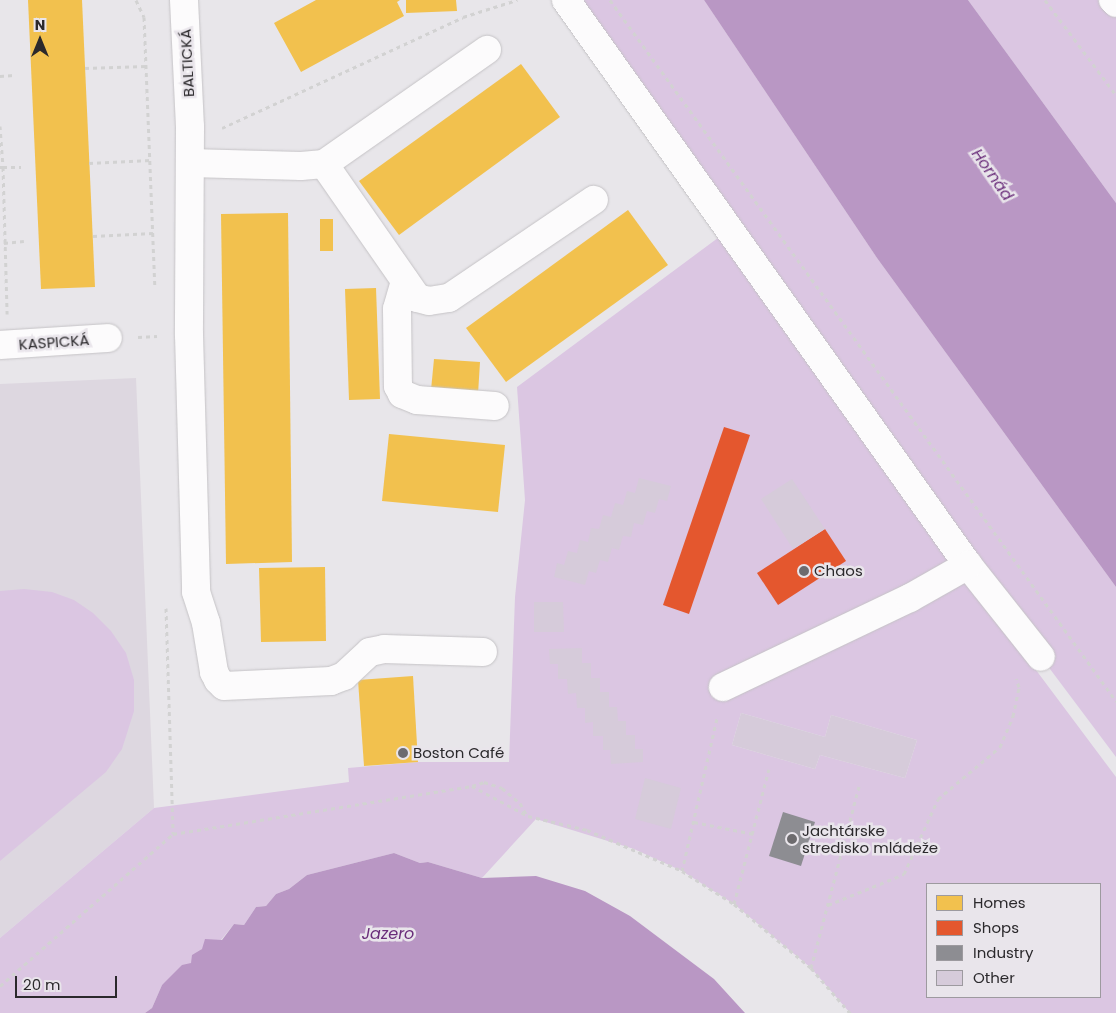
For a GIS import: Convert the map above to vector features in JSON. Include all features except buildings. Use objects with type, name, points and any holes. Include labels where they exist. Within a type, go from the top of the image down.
[{"type":"street","name":"BALTICKÁ","points":[[184,0],[190,127],[189,336],[196,592],[206,623],[214,672],[224,686],[331,681],[344,676],[370,652],[384,649],[483,652]]},
{"type":"street","points":[[566,0],[968,565],[1041,657]]},
{"type":"street","points":[[1113,0],[1116,4]]},
{"type":"street","points":[[190,163],[302,166],[324,164],[487,50]]},
{"type":"street","points":[[324,164],[417,298],[429,301],[449,298],[594,200]]},
{"type":"street","points":[[405,281],[397,309],[398,386],[402,394],[417,400],[495,406]]},
{"type":"street","name":"KASPICKÁ","points":[[4,345],[108,338]]},
{"type":"street","points":[[723,687],[910,598],[968,565]]},
{"type":"path","points":[[136,0],[144,17]]},
{"type":"path","points":[[190,127],[215,131],[463,17],[517,0]]},
{"type":"path","points":[[610,0],[1116,701]]},
{"type":"path","points":[[1045,0],[1116,95]]},
{"type":"path","points":[[85,68],[146,66]]},
{"type":"path","points":[[0,76],[14,75]]},
{"type":"path","points":[[0,126],[4,243],[4,345]]},
{"type":"path","points":[[89,163],[150,160]]},
{"type":"path","points":[[1,167],[21,167]]},
{"type":"path","points":[[93,236],[153,233]]},
{"type":"path","points":[[4,243],[24,241]]},
{"type":"path","points":[[828,905],[904,874],[938,799],[1000,747],[1013,716],[1017,694],[1018,687],[1013,670]]},
{"type":"path","points":[[682,871],[723,687]]},
{"type":"path","points":[[734,904],[770,769]]},
{"type":"path","points":[[0,986],[173,834],[472,786],[484,782],[502,788],[520,803],[528,816]]},
{"type":"path","points":[[472,786],[528,816],[587,830],[682,871],[734,904],[811,968],[850,1013]]},
{"type":"path","points":[[811,968],[859,786]]},
{"type":"path","points":[[694,822],[754,834]]},
{"type":"shaded area","points":[[566,0],[704,0],[877,258],[1116,587],[1116,757],[1041,657],[1027,658],[1116,777],[1116,1013],[850,1013],[811,968],[734,904],[682,871],[634,849],[536,819],[482,878],[428,862],[420,863],[394,853],[307,875],[289,889],[276,894],[266,906],[256,907],[244,925],[234,924],[221,940],[202,949],[191,963],[162,985],[152,1008],[145,1013],[0,1013],[0,938],[154,808],[349,782],[348,768],[418,762],[509,762],[515,597],[525,500],[517,387],[730,229]],"holes":[[[741,713],[825,737],[831,715],[917,740],[905,778],[820,755],[815,769],[732,745]]]},
{"type":"shaded area","points":[[968,0],[1113,0],[1116,3],[1116,203]]},
{"type":"shaded area","points":[[136,378],[154,808],[0,938],[0,384]]},
{"type":"shaded area","points":[[24,589],[52,592],[74,600],[93,613],[111,631],[126,653],[134,680],[134,711],[122,749],[106,772],[0,861],[0,591]]},
{"type":"water","name":"Hornád","points":[[704,0],[968,0],[1116,203],[1116,587],[877,258]]},
{"type":"water","name":"Jazero","points":[[394,853],[420,863],[428,862],[482,878],[536,876],[585,891],[630,916],[714,979],[745,1013],[145,1013],[152,1008],[162,985],[182,965],[191,963],[192,955],[202,949],[205,939],[222,940],[234,924],[244,925],[256,907],[266,906],[276,894],[289,889],[307,875]]},
{"type":"place","name":"Chaos","points":[[804,571]]},
{"type":"place","name":"Boston Café","points":[[403,753]]},
{"type":"place","name":"Jachtárske stredisko mládeže","points":[[792,839]]}]
